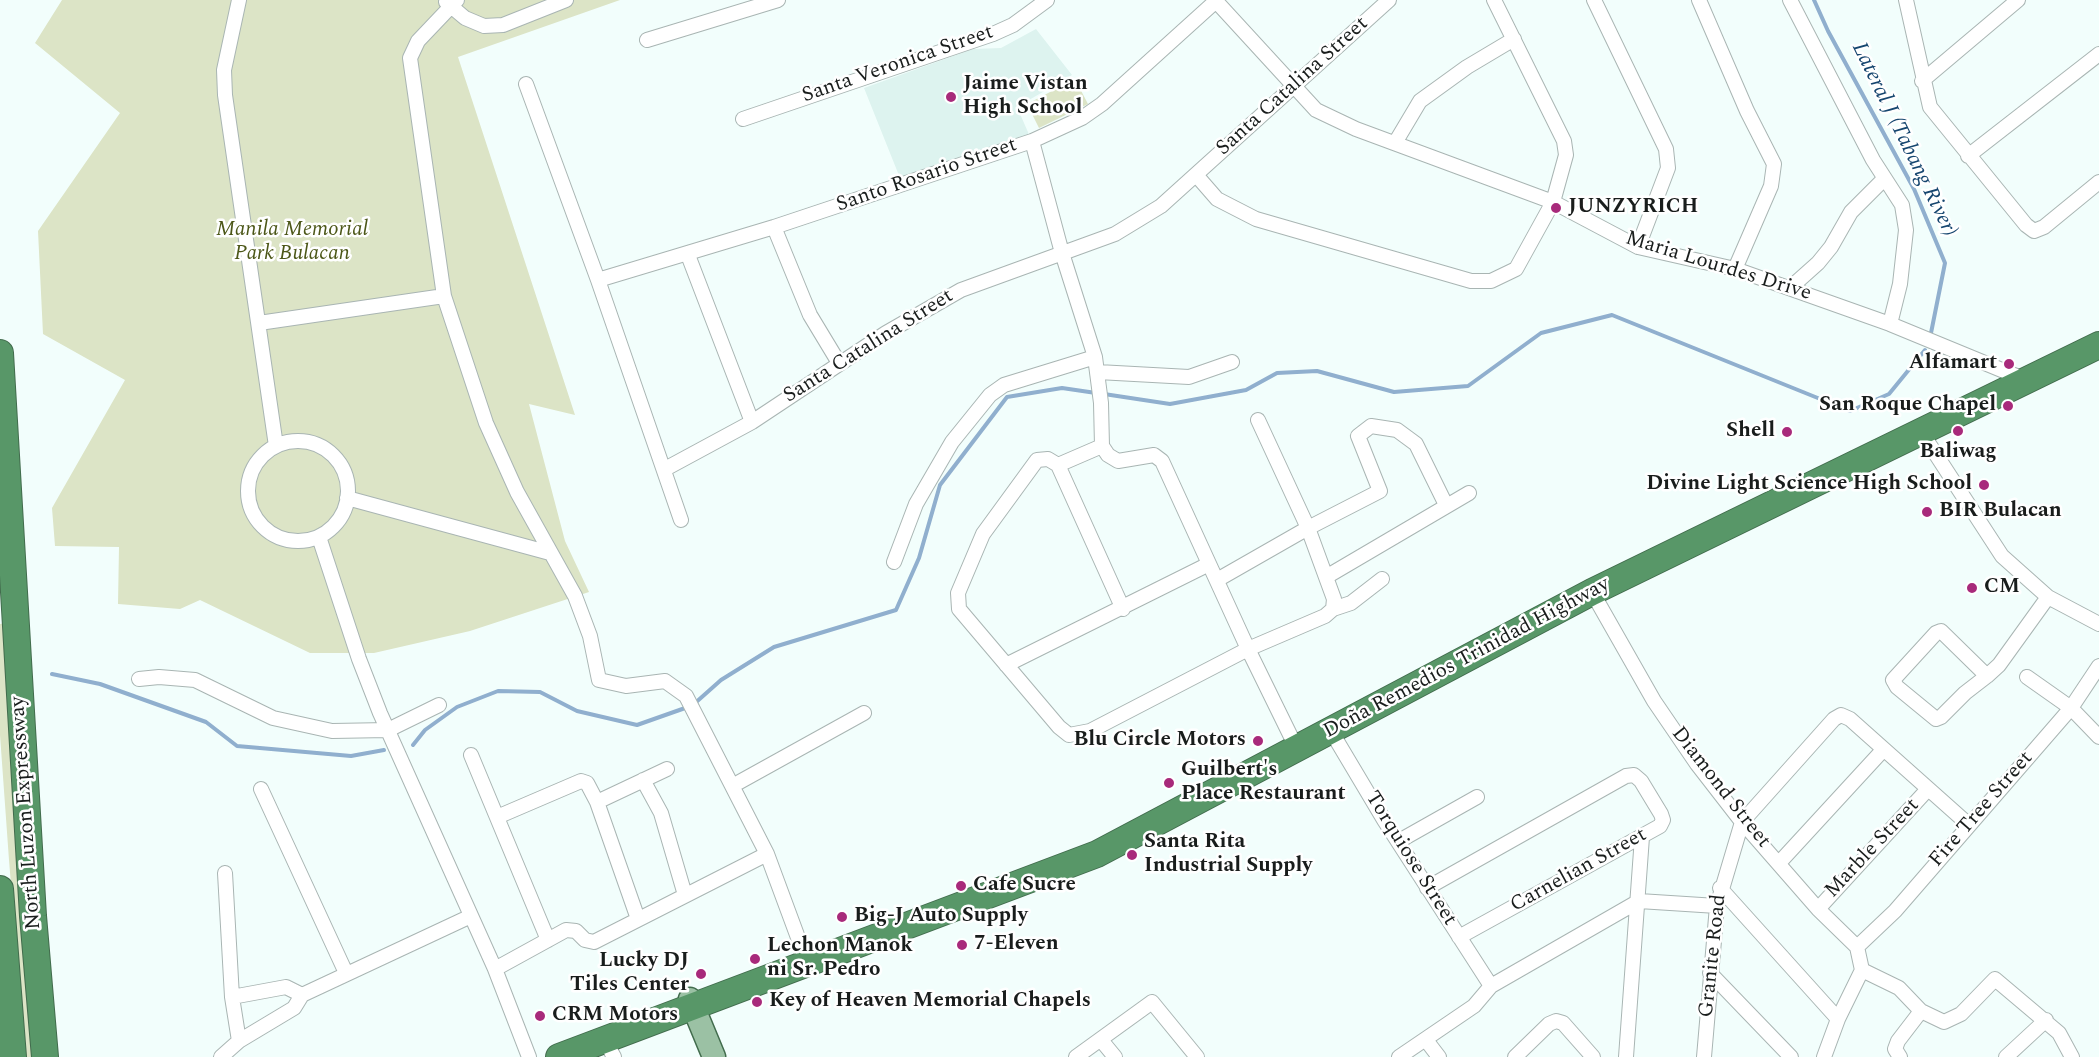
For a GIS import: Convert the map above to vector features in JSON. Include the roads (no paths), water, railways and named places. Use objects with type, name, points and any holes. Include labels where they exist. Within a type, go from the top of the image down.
[{"type":"highway","name":"Doña Remedios Trinidad Highway","points":[[559,1057],[609,1048],[807,962],[1097,854],[1592,592],[2099,345]]},
{"type":"highway","name":"North Luzon Expressway","points":[[0,353],[33,916],[45,1057]]},
{"type":"highway","name":"North Luzon Expressway","points":[[0,889],[13,1057]]},
{"type":"main road","points":[[690,999],[714,1057]]},
{"type":"street","points":[[239,0],[225,70],[225,95],[276,446]]},
{"type":"street","points":[[566,0],[503,25],[484,26],[465,18],[450,2],[418,41],[410,58],[444,296],[486,423],[517,492],[575,596],[590,636],[599,680],[626,686],[665,681],[686,696],[734,785],[767,854],[807,962]]},
{"type":"street","points":[[647,40],[778,0]]},
{"type":"street","name":"Santa Veronica Street","points":[[743,119],[993,34],[1013,25],[1047,0]]},
{"type":"street","name":"Maria Lourdes Drive","points":[[1216,0],[1316,110],[1356,129],[1553,202],[1638,247],[1735,268],[1890,324],[2028,380]]},
{"type":"street","name":"Santo Rosario Street","points":[[598,280],[688,255],[1032,141],[1082,118],[1102,104],[1216,0]]},
{"type":"street","name":"Santa Catalina Street","points":[[664,469],[752,422],[839,363],[961,290],[1115,234],[1161,206],[1197,176],[1389,0]]},
{"type":"street","points":[[1197,176],[1217,199],[1256,219],[1471,281],[1491,281],[1516,269],[1553,202],[1566,155],[1564,141],[1494,0]]},
{"type":"street","points":[[1594,0],[1666,148],[1668,168],[1638,247]]},
{"type":"street","points":[[1699,0],[1747,111],[1774,164],[1771,186],[1735,268]]},
{"type":"street","points":[[1790,0],[1884,179],[1902,205],[1906,230],[1900,284],[1890,324]]},
{"type":"street","points":[[1906,0],[1922,81],[1930,107],[2026,225],[2034,231],[2044,227],[2099,182]]},
{"type":"street","points":[[1922,81],[2018,0]]},
{"type":"street","points":[[1395,143],[1420,101],[1467,67],[1514,39]]},
{"type":"street","points":[[1968,156],[2099,54]]},
{"type":"street","points":[[526,84],[598,280],[681,520]]},
{"type":"street","points":[[1032,141],[1062,253],[1095,357],[1101,403],[1102,446],[1108,455],[1118,461],[1154,455],[1162,461],[1248,649],[1297,749]]},
{"type":"street","points":[[1790,288],[1818,263],[1831,247],[1851,212],[1884,179]]},
{"type":"street","points":[[774,227],[810,315],[839,363]]},
{"type":"street","points":[[688,255],[752,422]]},
{"type":"street","points":[[259,323],[444,296]]},
{"type":"street","points":[[894,562],[916,504],[952,442],[990,395],[1004,385],[1095,357]]},
{"type":"street","points":[[1098,375],[1189,377],[1232,362]]},
{"type":"street","points":[[1258,420],[1308,528],[1334,599],[1333,609]]},
{"type":"street","points":[[1217,580],[1308,528],[1380,491],[1358,436],[1371,426],[1396,430],[1416,444],[1446,505]]},
{"type":"street","points":[[1922,433],[2002,556],[2048,597],[2099,624]]},
{"type":"street","points":[[291,442],[306,442],[327,452],[342,468],[347,483],[348,498],[338,520],[320,537],[303,541],[279,537],[258,522],[250,507],[248,491],[251,474],[257,462],[276,446],[291,442]]},
{"type":"street","points":[[1058,465],[1102,446]]},
{"type":"street","points":[[1123,609],[1058,465],[1048,459],[1037,460],[983,534],[958,593],[958,609],[1059,727],[1069,735],[1090,731],[1248,649],[1325,616],[1333,609],[1351,603],[1382,579]]},
{"type":"street","points":[[1326,577],[1469,493]]},
{"type":"street","points":[[348,498],[550,553]]},
{"type":"street","points":[[320,537],[359,659],[388,730],[495,969],[529,1057]]},
{"type":"street","points":[[1006,665],[1123,609],[1209,564]]},
{"type":"street","name":"Diamond Street","points":[[1592,592],[1654,700],[1743,822],[1818,909],[1857,947]]},
{"type":"street","points":[[1987,676],[1941,631],[1935,633],[1893,680],[1897,687],[1936,719],[1941,717],[1987,676],[2006,656],[2048,597]]},
{"type":"street","name":"Fire Tree Street","points":[[1857,947],[1895,911],[2071,708],[2099,666]]},
{"type":"street","points":[[139,679],[159,677],[195,680],[273,718],[332,731],[388,730],[439,705]]},
{"type":"street","points":[[2027,677],[2071,708],[2099,737]]},
{"type":"street","points":[[734,785],[864,713]]},
{"type":"street","points":[[1743,822],[1834,719],[1841,715],[1850,719],[1969,825]]},
{"type":"street","name":"Torquiose Street","points":[[1331,731],[1427,888],[1491,986]]},
{"type":"street","points":[[1779,863],[1883,750]]},
{"type":"street","points":[[471,755],[548,940]]},
{"type":"street","points":[[597,802],[667,769]]},
{"type":"street","name":"Carnelian Street","points":[[1427,888],[1626,776],[1634,775],[1641,781],[1663,820],[1660,825],[1459,937]]},
{"type":"street","points":[[643,780],[661,813],[685,895]]},
{"type":"street","points":[[497,817],[581,781],[587,783],[597,802],[638,919]]},
{"type":"street","points":[[261,789],[346,974]]},
{"type":"street","name":"Marble Street","points":[[1818,909],[1928,789]]},
{"type":"street","points":[[1399,841],[1478,797]]},
{"type":"street","name":"Granite Road","points":[[1704,1057],[1717,906],[1720,888],[1743,822]]},
{"type":"street","points":[[1626,1057],[1642,837]]},
{"type":"street","points":[[495,969],[571,929],[585,940],[594,942],[767,854]]},
{"type":"street","points":[[225,873],[232,997],[239,1041]]},
{"type":"street","points":[[1720,888],[1839,1018]]},
{"type":"street","points":[[1399,1057],[1474,1006],[1491,986],[1638,901],[1717,906]]},
{"type":"street","points":[[221,1057],[239,1041],[294,1008],[302,995],[471,916]]},
{"type":"street","points":[[1824,1057],[1839,1018],[1862,970],[1857,947]]},
{"type":"street","points":[[1862,970],[1899,988],[1921,1011],[1944,1022],[1961,1014],[1995,979],[2059,1033],[2072,1057]]},
{"type":"street","points":[[1710,973],[1791,1057]]},
{"type":"street","points":[[232,997],[286,987],[302,995]]},
{"type":"street","points":[[1076,1057],[1152,1002],[1197,1057]]},
{"type":"street","points":[[1900,1057],[1895,1049],[1898,1041],[1921,1011]]},
{"type":"street","points":[[2006,1057],[2046,1020]]},
{"type":"street","points":[[1515,1057],[1549,1024],[1556,1021],[1563,1023],[1593,1057]]},
{"type":"street","points":[[1101,1040],[1115,1057]]},
{"type":"street","points":[[1426,1040],[1439,1057]]},
{"type":"waterway","name":"Lateral J (Tabang River)","points":[[1814,0],[1828,31],[1914,189],[1945,263],[1931,333]]},
{"type":"waterway","name":"Lateral J (Tabang River)","points":[[1104,394],[1170,404],[1246,390],[1277,373],[1317,371],[1394,392],[1468,386],[1541,333],[1612,315],[1850,411],[1889,394],[1925,350]]},
{"type":"waterway","name":"Lateral J (Tabang River)","points":[[694,704],[721,680],[774,647],[896,610],[919,558],[940,485],[1007,397],[1062,388],[1096,393]]},
{"type":"waterway","points":[[52,674],[100,684],[206,722],[237,746],[351,756],[384,750]]},
{"type":"waterway","points":[[413,745],[425,730],[457,707],[498,691],[540,692],[577,711],[637,725],[688,707]]},
{"type":"place","name":"Jaime Vistan High School","points":[[951,97]]},
{"type":"place","name":"JUNZYRICH","points":[[1556,208]]},
{"type":"place","name":"Alfamart","points":[[2009,364]]},
{"type":"place","name":"San Roque Chapel","points":[[2008,406]]},
{"type":"place","name":"Baliwag","points":[[1958,431]]},
{"type":"place","name":"Shell","points":[[1787,432]]},
{"type":"place","name":"Divine Light Science High School","points":[[1984,485]]},
{"type":"place","name":"BIR Bulacan","points":[[1927,512]]},
{"type":"place","name":"CM","points":[[1972,588]]},
{"type":"place","name":"Blu Circle Motors","points":[[1258,741]]},
{"type":"place","name":"Guilbert's Place Restaurant","points":[[1169,783]]},
{"type":"place","name":"Santa Rita Industrial Supply","points":[[1132,855]]},
{"type":"place","name":"Cafe Sucre","points":[[961,886]]},
{"type":"place","name":"Big-J Auto Supply","points":[[842,917]]},
{"type":"place","name":"7-Eleven","points":[[962,945]]},
{"type":"place","name":"Lechon Manok ni Sr. Pedro","points":[[755,959]]},
{"type":"place","name":"Lucky DJ Tiles Center","points":[[701,974]]},
{"type":"place","name":"Key of Heaven Memorial Chapels","points":[[757,1002]]},
{"type":"place","name":"CRM Motors","points":[[540,1016]]},
{"type":"park label","name":"Manila Memorial Park Bulacan","points":[[292,243]]}]
